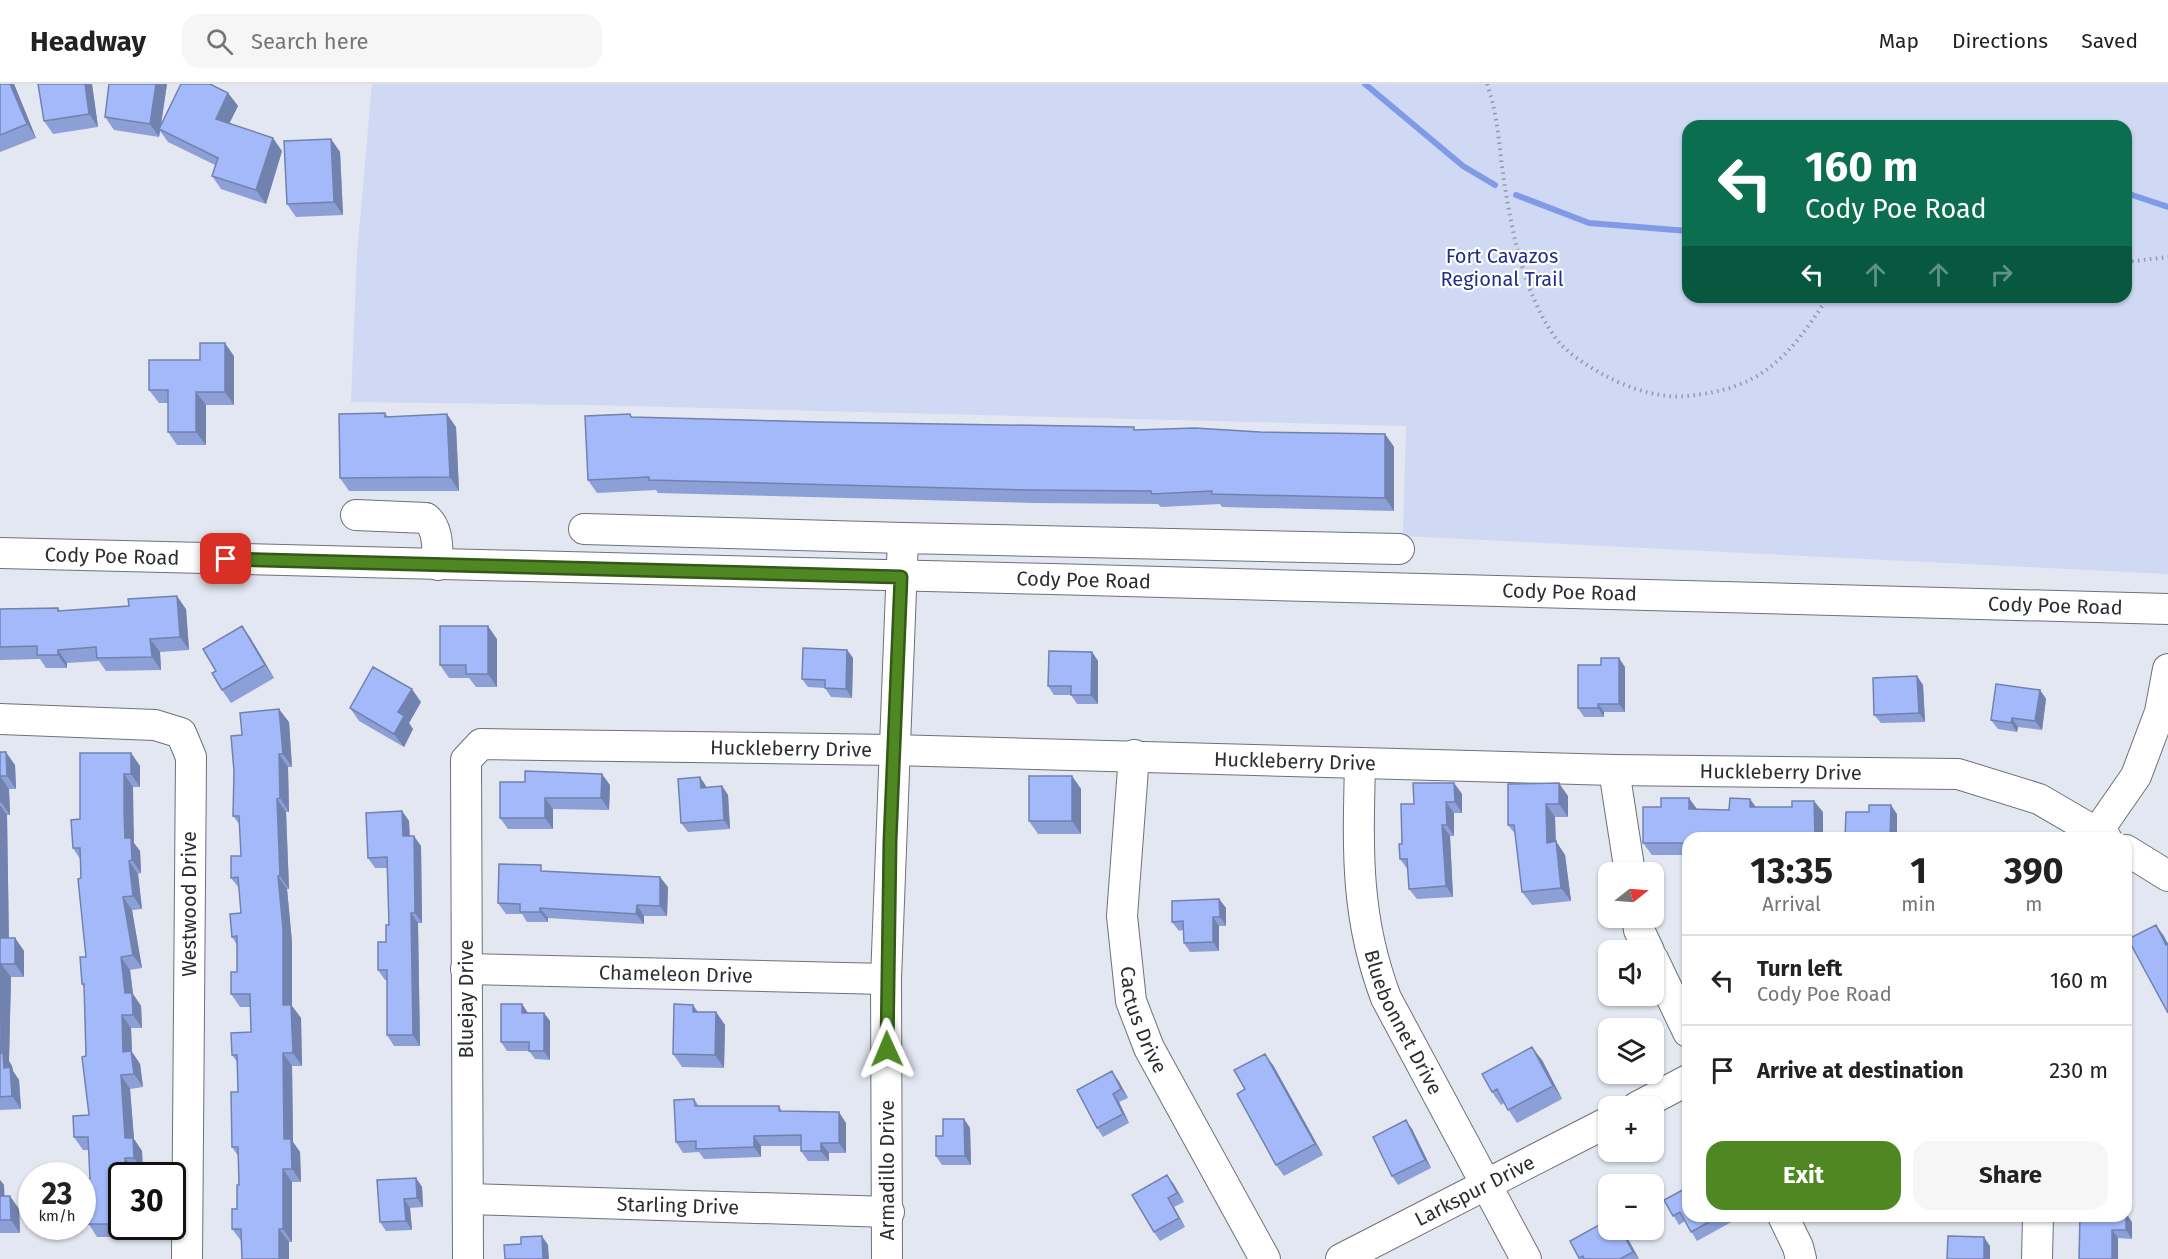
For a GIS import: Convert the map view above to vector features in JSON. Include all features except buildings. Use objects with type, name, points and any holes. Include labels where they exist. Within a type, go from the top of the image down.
[{"type":"street","points":[[356,515],[426,518],[431,522],[436,538],[438,565]]},
{"type":"street","points":[[584,529],[1399,549]]},
{"type":"street","points":[[654,570],[657,531]]},
{"type":"street","name":"Armadillo Drive","points":[[887,1259],[889,1212],[886,979],[893,750],[903,538]]},
{"type":"street","points":[[1261,584],[1264,546]]},
{"type":"street","name":"Cody Poe Road","points":[[0,553],[901,577],[1548,589],[2168,609]]},
{"type":"street","points":[[2101,832],[2136,776],[2160,712],[2168,669]]},
{"type":"street","name":"Westwood Drive","points":[[0,719],[155,725],[181,733],[187,742],[190,769],[187,1259]]},
{"type":"street","name":"Huckleberry Drive","points":[[481,744],[1134,755],[1614,770],[1958,774],[2039,799],[2090,832]]},
{"type":"street","name":"Bluejay Drive","points":[[468,1259],[466,760],[481,744]]},
{"type":"street","name":"Cactus Drive","points":[[1134,755],[1122,915],[1131,1001],[1149,1048],[1265,1259]]},
{"type":"street","name":"Bluebonnet Drive","points":[[1360,763],[1358,850],[1362,906],[1371,957],[1386,998],[1526,1259]]},
{"type":"street","points":[[1614,770],[1628,862]]},
{"type":"street","points":[[2132,854],[2168,876]]},
{"type":"street","name":"Chameleon Drive","points":[[466,969],[886,979]]},
{"type":"street","points":[[1664,982],[1682,1019]]},
{"type":"street","points":[[1658,1096],[1682,1083]]},
{"type":"street","name":"Larkspur Drive","points":[[1341,1259],[1598,1127]]},
{"type":"street","name":"Starling Drive","points":[[468,1200],[889,1212]]},
{"type":"street","points":[[1786,1222],[1801,1259]]},
{"type":"street","points":[[2037,1259],[2038,1222]]},
{"type":"path","points":[[1487,84],[1494,105],[1505,187],[1523,273],[1552,334],[1584,364],[1622,386],[1674,398],[1721,393],[1758,377],[1789,352],[1824,303]]},
{"type":"path","points":[[2132,261],[2168,256]]},
{"type":"green space","name":"Fort Cavazos Regional Trail","points":[[372,84],[2168,84],[2168,574],[1403,536],[1406,426],[591,405],[351,402],[357,254]]},
{"type":"waterway","points":[[1365,84],[1463,166],[1495,185]]},
{"type":"waterway","points":[[1516,195],[1589,223],[1682,231]]},
{"type":"waterway","points":[[2132,195],[2168,207]]},
{"type":"route","points":[[226,559],[901,577],[890,841],[886,979],[887,1049]]}]
